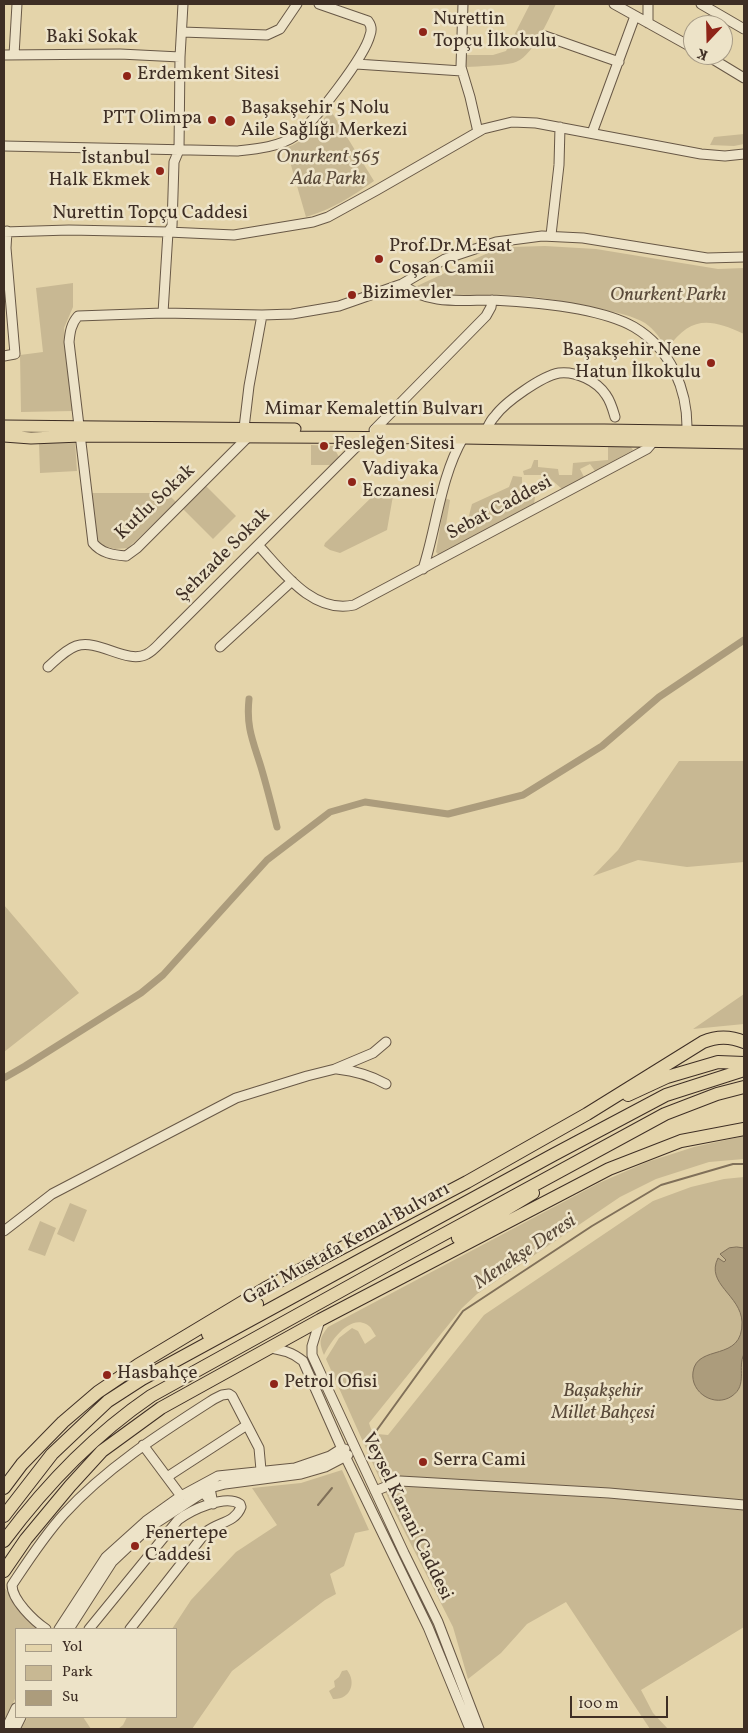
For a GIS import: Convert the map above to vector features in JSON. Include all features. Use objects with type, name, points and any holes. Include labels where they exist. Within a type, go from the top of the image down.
[{"type":"highway","points":[[4,1488],[22,1464],[43,1442],[98,1392],[138,1365],[258,1293],[467,1182],[587,1114],[703,1042],[714,1038],[728,1037],[744,1042]]},
{"type":"highway","points":[[587,1114],[667,1077],[718,1062],[744,1063]]},
{"type":"highway","name":"Gazi Mustafa Kemal Bulvarı","points":[[6,1513],[52,1454],[108,1401],[142,1379],[666,1095],[744,1070]]},
{"type":"highway","name":"Gazi Mustafa Kemal Bulvarı","points":[[4,1540],[69,1464],[124,1414],[151,1396],[665,1114],[717,1094],[744,1087]]},
{"type":"highway","points":[[720,1134],[744,1120]]},
{"type":"highway","points":[[4,1570],[57,1501],[102,1451],[161,1408],[320,1320],[609,1169],[681,1141],[744,1129]]},
{"type":"highway","points":[[320,1320],[520,1202],[582,1158]]},
{"type":"highway","points":[[142,1379],[180,1351],[341,1249]]},
{"type":"main road","points":[[4,426],[80,431],[466,434],[653,442],[744,443]]},
{"type":"main road","name":"Mimar Kemalettin Bulvarı","points":[[466,434],[486,429],[744,432]]},
{"type":"main road","points":[[4,436],[31,438],[80,431]]},
{"type":"street","points":[[14,55],[17,4]]},
{"type":"street","points":[[163,313],[168,232],[172,226],[174,162],[180,150],[180,56],[183,4]]},
{"type":"street","points":[[182,32],[267,35],[280,29],[297,4]]},
{"type":"street","points":[[4,146],[180,150],[256,149],[295,137],[308,124],[356,64],[370,35],[370,24],[368,21],[319,4]]},
{"type":"street","points":[[463,4],[461,68],[478,132]]},
{"type":"street","points":[[614,4],[683,42]]},
{"type":"street","points":[[648,4],[648,23]]},
{"type":"street","points":[[701,4],[744,29]]},
{"type":"street","points":[[592,133],[635,16]]},
{"type":"street","points":[[545,36],[619,62]]},
{"type":"street","name":"Baki Sokak","points":[[4,55],[120,54],[180,56]]},
{"type":"street","points":[[356,64],[462,72]]},
{"type":"street","points":[[723,65],[744,78]]},
{"type":"street","name":"Nurettin Topçu Caddesi","points":[[5,232],[69,230],[234,235],[313,222],[377,190],[478,132],[493,126],[512,122],[560,127],[701,154],[725,156],[744,154]]},
{"type":"street","points":[[551,235],[559,165],[560,127]]},
{"type":"street","points":[[4,356],[15,354],[5,232]]},
{"type":"street","points":[[80,431],[69,342],[70,331],[78,316],[163,313],[292,314],[339,306],[402,284],[445,259],[496,242],[551,235],[583,238],[706,258],[744,257]]},
{"type":"street","points":[[402,284],[411,291],[425,296],[454,301],[492,300],[524,302],[577,309],[634,327],[657,344],[669,360],[677,376],[685,401],[687,432]]},
{"type":"street","name":"Şehzade Sokak","points":[[48,667],[69,649],[77,645],[88,644],[133,656],[147,654],[259,546],[486,316],[492,300]]},
{"type":"street","points":[[246,433],[249,386],[262,315]]},
{"type":"street","points":[[486,429],[502,407],[538,381],[560,373],[580,376],[599,388],[606,395],[615,417]]},
{"type":"street","name":"Kutlu Sokak","points":[[80,431],[93,543],[97,549],[104,552],[126,556],[138,548],[157,530],[246,433]]},
{"type":"street","points":[[423,569],[440,500],[457,449],[466,434]]},
{"type":"street","name":"Sebat Caddesi","points":[[292,581],[314,598],[333,606],[348,607],[360,603],[647,449],[653,442]]},
{"type":"street","points":[[220,647],[292,581],[259,546]]},
{"type":"street","points":[[4,1231],[52,1194],[236,1098],[335,1069],[373,1053],[386,1042]]},
{"type":"street","points":[[335,1069],[352,1070],[369,1075],[386,1084]]},
{"type":"street","name":"Veysel Karani Caddesi","points":[[320,1320],[312,1346],[312,1355],[438,1622],[479,1729]]},
{"type":"street","name":"Veysel Karani Caddesi","points":[[268,1348],[285,1350],[295,1354],[303,1361],[341,1449],[428,1627],[470,1729]]},
{"type":"street","points":[[45,1628],[36,1622],[16,1598],[12,1592],[12,1585],[62,1516],[92,1486],[144,1445],[214,1399],[226,1394],[232,1396],[259,1448],[261,1470]]},
{"type":"street","points":[[167,1477],[248,1426]]},
{"type":"street","points":[[144,1445],[181,1496]]},
{"type":"street","points":[[60,1628],[106,1557],[146,1521],[181,1496],[218,1476],[261,1470],[295,1468],[330,1456],[341,1449],[355,1449]]},
{"type":"street","points":[[70,1628],[112,1562],[146,1529],[206,1490],[225,1484],[301,1474],[346,1458],[355,1449]]},
{"type":"street","points":[[375,1491],[400,1482],[418,1482],[609,1493],[744,1505]]},
{"type":"street","points":[[206,1490],[213,1504]]},
{"type":"street","points":[[90,1628],[178,1520],[192,1511],[213,1504],[232,1500],[240,1504],[241,1507],[237,1515],[206,1532],[131,1628]]},
{"type":"street","points":[[134,1628],[138,1619]]},
{"type":"street","points":[[6,1729],[15,1710]]},
{"type":"street","points":[[15,1729],[21,1718]]},
{"type":"green space","points":[[530,4],[556,4],[539,38],[527,54],[513,63],[466,67],[466,55],[493,55],[506,51]]},
{"type":"green space","name":"Onurkent 565 Ada Parkı","points":[[331,111],[374,181],[342,202],[306,217],[286,148],[305,137]]},
{"type":"green space","points":[[744,134],[744,144],[734,146],[710,145],[714,137]]},
{"type":"green space","name":"Onurkent Parkı","points":[[545,246],[596,249],[718,269],[744,268],[744,334],[721,325],[701,323],[684,330],[667,349],[655,331],[636,318],[544,298],[433,293],[417,286],[490,252],[511,247]]},
{"type":"green space","points":[[73,283],[73,307],[64,328],[73,411],[21,412],[20,355],[43,352],[36,288]]},
{"type":"green space","points":[[75,441],[77,471],[40,473],[39,443]]},
{"type":"green space","points":[[629,444],[633,450],[595,471],[590,464],[580,469],[584,477],[562,489],[546,475],[524,475],[523,471],[531,468],[534,460],[538,460],[538,467],[558,469],[559,475],[572,475],[573,463],[608,460],[608,445]]},
{"type":"green space","points":[[311,445],[333,446],[339,457],[331,465],[311,465]]},
{"type":"green space","points":[[513,476],[522,477],[522,485],[535,497],[534,504],[439,555],[436,552],[445,498],[450,500],[445,531],[464,534],[472,504],[509,487]]},
{"type":"green space","points":[[386,484],[394,490],[387,530],[340,553],[324,546],[325,543]]},
{"type":"green space","points":[[206,486],[236,516],[213,539],[183,509]]},
{"type":"green space","points":[[92,493],[167,493],[176,502],[128,548],[115,549],[104,546],[96,539]]},
{"type":"green space","points":[[679,761],[744,761],[744,862],[687,867],[638,860],[593,876],[618,850]]},
{"type":"green space","points":[[4,905],[79,993],[4,1052]]},
{"type":"green space","points":[[744,994],[744,1024],[693,1029]]},
{"type":"green space","name":"Başakşehir Millet Bahçesi","points":[[744,1136],[744,1159],[709,1162],[656,1179],[620,1197],[477,1294],[462,1308],[369,1423],[371,1429],[377,1434],[388,1435],[484,1315],[653,1201],[691,1187],[724,1179],[744,1177],[744,1627],[641,1690],[653,1713],[668,1729],[650,1729],[566,1602],[527,1624],[501,1653],[468,1679],[453,1627],[394,1511],[326,1359],[339,1338],[352,1328],[358,1331],[365,1344],[376,1336],[368,1325],[359,1322],[353,1323],[340,1332],[324,1355],[321,1344],[323,1335],[328,1327],[599,1183],[647,1162],[694,1147]]},
{"type":"green space","points":[[70,1203],[87,1210],[74,1242],[57,1234]]},
{"type":"green space","points":[[40,1221],[56,1228],[45,1256],[28,1250]]},
{"type":"green space","points":[[342,1470],[369,1530],[355,1533],[344,1566],[330,1574],[336,1594],[325,1600],[232,1671],[192,1729],[118,1729],[123,1725],[126,1718],[178,1718],[178,1628],[173,1628],[191,1600],[236,1552],[277,1525],[252,1488],[301,1483]]},
{"type":"green space","points":[[4,1587],[32,1622],[41,1628],[15,1628],[15,1699],[4,1721]]},
{"type":"green space","points":[[347,1670],[351,1680],[350,1690],[344,1697],[333,1699],[329,1691],[335,1687],[334,1681],[342,1671]]},
{"type":"green space","points":[[27,1718],[84,1718],[91,1729],[21,1729]]},
{"type":"water","points":[[729,1248],[744,1248],[744,1354],[741,1365],[741,1382],[737,1392],[732,1396],[718,1400],[711,1399],[700,1392],[695,1386],[693,1372],[696,1363],[702,1358],[728,1348],[735,1343],[740,1335],[742,1322],[740,1313],[736,1304],[720,1283],[715,1267],[718,1258],[724,1262],[726,1260],[720,1254]]},
{"type":"waterway","points":[[4,1078],[141,993],[163,975],[267,860],[330,812],[365,802],[448,814],[523,795],[602,746],[659,697],[744,640]]},
{"type":"waterway","points":[[249,699],[248,718],[251,734],[277,827]]},
{"type":"waterway","name":"Menekşe Deresi","points":[[374,1434],[463,1311],[592,1226],[661,1185],[733,1164],[744,1164]]},
{"type":"waterway","name":"Menekşe Deresi","points":[[318,1505],[332,1488]]},
{"type":"place","name":"Nurettin Topçu İlkokulu","points":[[423,32]]},
{"type":"place","name":"Erdemkent Sitesi","points":[[127,76]]},
{"type":"place","name":"PTT Olimpa","points":[[212,120]]},
{"type":"place","name":"Başakşehir 5 Nolu Aile Sağlığı Merkezi","points":[[230,121]]},
{"type":"place","name":"İstanbul Halk Ekmek","points":[[160,171]]},
{"type":"place","name":"Prof.Dr.M.Esat Coşan Camii","points":[[379,259]]},
{"type":"place","name":"Bizimevler","points":[[352,295]]},
{"type":"place","name":"Başakşehir Nene Hatun İlkokulu","points":[[711,363]]},
{"type":"place","name":"Fesleğen Sitesi","points":[[324,446]]},
{"type":"place","name":"Vadiyaka Eczanesi","points":[[352,482]]},
{"type":"place","name":"Hasbahçe","points":[[107,1375]]},
{"type":"place","name":"Petrol Ofisi","points":[[274,1384]]},
{"type":"place","name":"Serra Cami","points":[[423,1462]]},
{"type":"place","name":"Fenertepe Caddesi","points":[[135,1546]]}]
